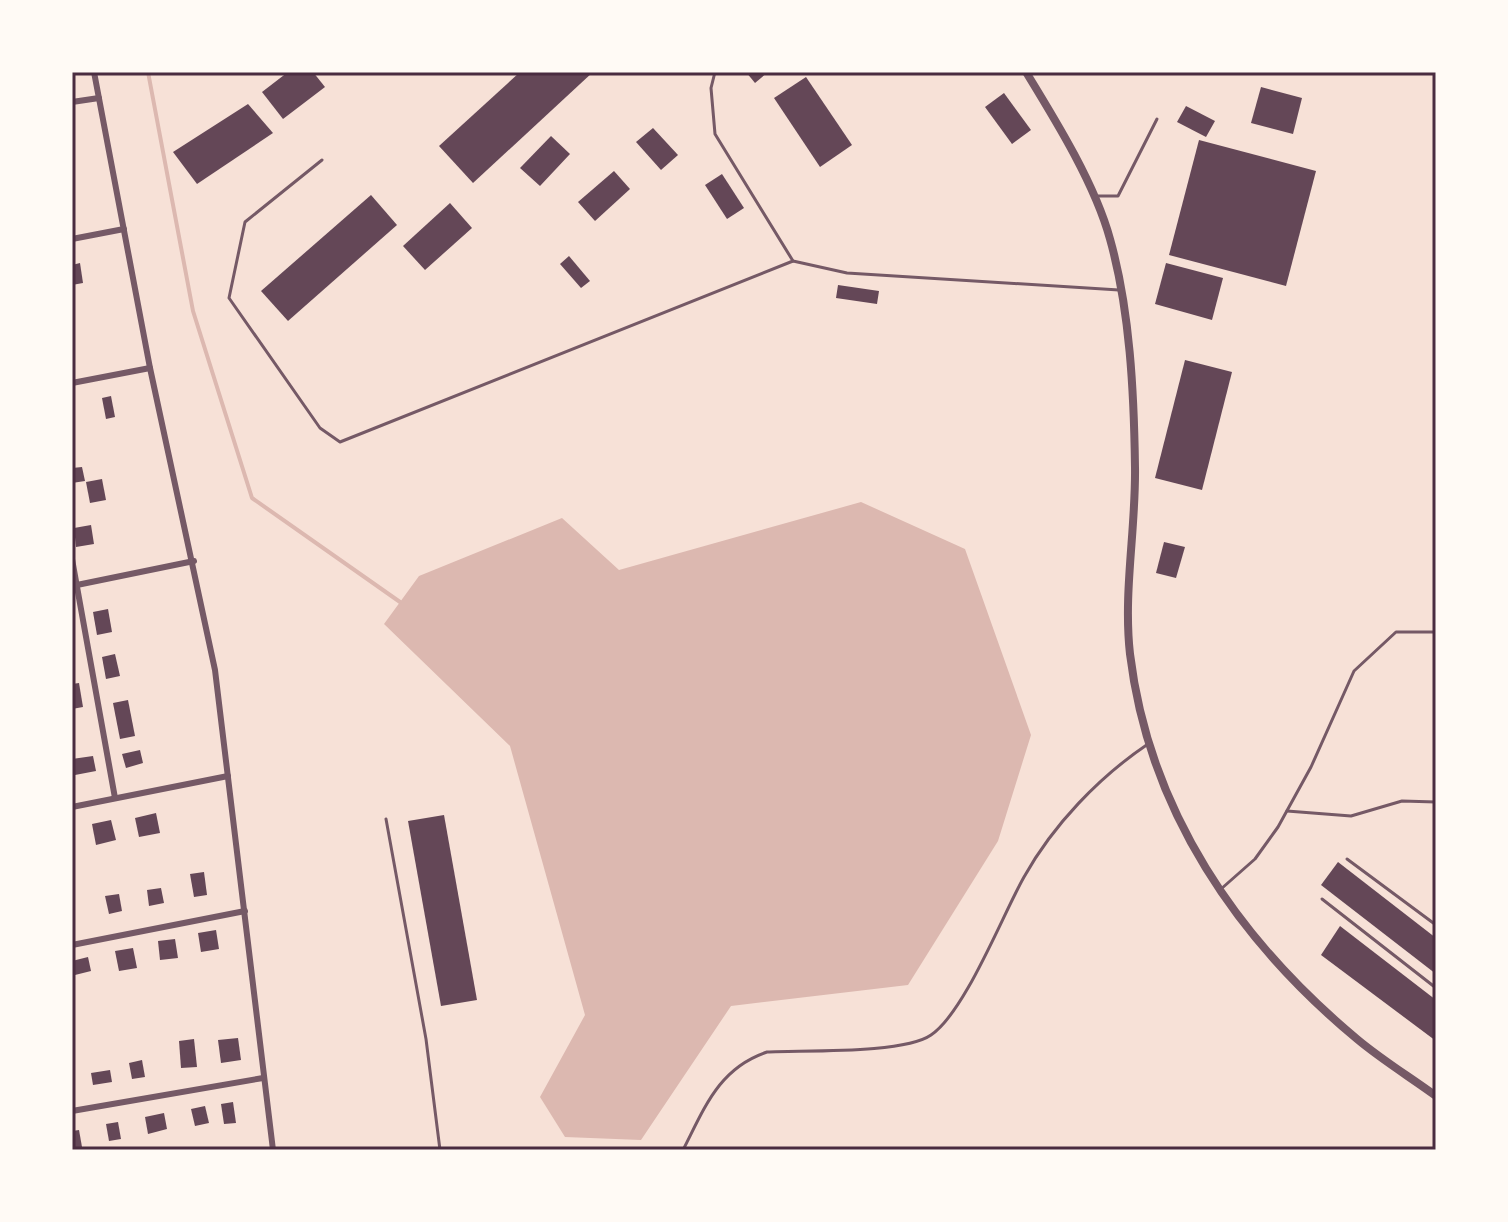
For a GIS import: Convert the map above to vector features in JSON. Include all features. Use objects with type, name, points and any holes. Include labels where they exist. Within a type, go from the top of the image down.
[{"type":"street","points":[[94,72],[150,368],[194,561],[215,670],[273,1150]]},
{"type":"street","points":[[1026,72],[1093,196],[1110,239],[1127,339],[1135,466],[1129,599],[1130,653],[1148,744],[1185,837],[1219,890],[1302,990],[1359,1041],[1436,1096]]},
{"type":"street","points":[[72,102],[99,98]]},
{"type":"street","points":[[72,239],[124,229]]},
{"type":"street","points":[[72,383],[150,368]]},
{"type":"street","points":[[72,559],[74,586],[115,798]]},
{"type":"street","points":[[74,586],[194,561]]},
{"type":"street","points":[[72,807],[228,776]]},
{"type":"street","points":[[72,945],[245,911]]},
{"type":"street","points":[[72,1111],[263,1078]]},
{"type":"lane","points":[[715,72],[711,88],[715,134],[793,261]]},
{"type":"lane","points":[[1093,196],[1118,196],[1157,119]]},
{"type":"lane","points":[[322,160],[245,222],[229,298],[320,428],[340,442],[793,261],[847,273],[1119,290]]},
{"type":"lane","points":[[1219,890],[1255,859],[1287,811],[1354,671],[1396,632],[1436,632]]},
{"type":"lane","points":[[683,1150],[718,1083],[734,1067],[751,1058],[767,1052],[890,1046],[931,1036],[959,1001],[1025,875],[1055,832],[1108,775],[1148,744]]},
{"type":"lane","points":[[1287,811],[1351,816],[1402,801],[1436,802]]},
{"type":"lane","points":[[386,819],[426,1039],[440,1150]]},
{"type":"lane","points":[[1347,859],[1436,925]]},
{"type":"lane","points":[[1322,899],[1436,988]]},
{"type":"shaded area","points":[[861,502],[965,549],[1031,735],[998,841],[908,985],[731,1006],[641,1140],[565,1137],[540,1097],[585,1015],[510,746],[384,624],[419,576],[562,518],[619,570]]},
{"type":"building","points":[[288,72],[313,72],[325,87],[283,119],[262,92]]},
{"type":"building","points":[[520,72],[593,72],[473,183],[439,146]]},
{"type":"building","points":[[746,72],[768,72],[755,83]]},
{"type":"building","points":[[806,77],[852,145],[820,167],[774,98]]},
{"type":"building","points":[[1261,87],[1302,98],[1293,134],[1251,123]]},
{"type":"building","points":[[1004,93],[1031,130],[1012,144],[985,107]]},
{"type":"building","points":[[248,104],[273,133],[197,184],[173,152]]},
{"type":"building","points":[[1186,106],[1215,121],[1206,137],[1177,122]]},
{"type":"building","points":[[653,128],[678,155],[661,170],[636,142]]},
{"type":"building","points":[[551,136],[570,154],[540,186],[520,168]]},
{"type":"building","points":[[1199,140],[1316,171],[1286,286],[1169,255]]},
{"type":"building","points":[[614,171],[630,189],[595,221],[578,202]]},
{"type":"building","points":[[722,174],[744,208],[727,219],[705,185]]},
{"type":"building","points":[[371,195],[397,225],[288,321],[261,291]]},
{"type":"building","points":[[450,203],[472,228],[425,270],[403,246]]},
{"type":"building","points":[[569,256],[590,281],[581,288],[560,264]]},
{"type":"building","points":[[80,263],[83,283],[72,285],[72,265]]},
{"type":"building","points":[[1166,263],[1223,278],[1212,320],[1155,304]]},
{"type":"building","points":[[838,285],[879,291],[877,304],[836,298]]},
{"type":"building","points":[[1185,360],[1232,372],[1202,490],[1155,478]]},
{"type":"building","points":[[111,396],[115,417],[106,419],[102,398]]},
{"type":"building","points":[[82,467],[85,481],[72,483],[72,468]]},
{"type":"building","points":[[102,479],[106,500],[90,503],[86,482]]},
{"type":"building","points":[[91,525],[94,544],[76,547],[74,528]]},
{"type":"building","points":[[1164,542],[1185,547],[1176,578],[1156,573]]},
{"type":"building","points":[[108,609],[112,632],[97,635],[93,612]]},
{"type":"building","points":[[115,654],[120,676],[106,679],[102,657]]},
{"type":"building","points":[[79,683],[83,707],[72,709],[72,684]]},
{"type":"building","points":[[128,700],[135,736],[120,739],[113,703]]},
{"type":"building","points":[[140,750],[143,763],[126,768],[122,754]]},
{"type":"building","points":[[93,756],[96,771],[75,775],[72,759]]},
{"type":"building","points":[[156,813],[160,833],[139,837],[135,818]]},
{"type":"building","points":[[444,815],[477,1000],[441,1006],[408,821]]},
{"type":"building","points":[[111,820],[116,840],[96,845],[92,824]]},
{"type":"building","points":[[1338,862],[1436,938],[1436,974],[1321,885]]},
{"type":"building","points":[[204,872],[207,895],[194,897],[190,874]]},
{"type":"building","points":[[161,888],[164,903],[149,906],[147,890]]},
{"type":"building","points":[[119,894],[122,911],[109,914],[105,896]]},
{"type":"building","points":[[1340,926],[1436,1000],[1436,1041],[1321,955]]},
{"type":"building","points":[[216,930],[219,949],[201,952],[198,933]]},
{"type":"building","points":[[175,939],[178,958],[160,960],[158,941]]},
{"type":"building","points":[[133,948],[137,968],[119,971],[115,951]]},
{"type":"building","points":[[88,957],[91,971],[75,975],[72,961]]},
{"type":"building","points":[[238,1038],[241,1060],[221,1063],[218,1040]]},
{"type":"building","points":[[194,1039],[197,1067],[181,1068],[179,1041]]},
{"type":"building","points":[[142,1060],[145,1077],[132,1079],[129,1063]]},
{"type":"building","points":[[110,1070],[112,1082],[93,1085],[91,1073]]},
{"type":"building","points":[[233,1102],[236,1123],[224,1124],[221,1104]]},
{"type":"building","points":[[205,1106],[209,1123],[195,1126],[191,1109]]},
{"type":"building","points":[[164,1113],[167,1129],[148,1134],[145,1117]]},
{"type":"building","points":[[118,1122],[121,1139],[109,1141],[106,1124]]},
{"type":"building","points":[[79,1130],[82,1147],[72,1149],[72,1131]]},
{"type":"waterway","points":[[148,72],[193,311],[252,498],[400,602]]}]
